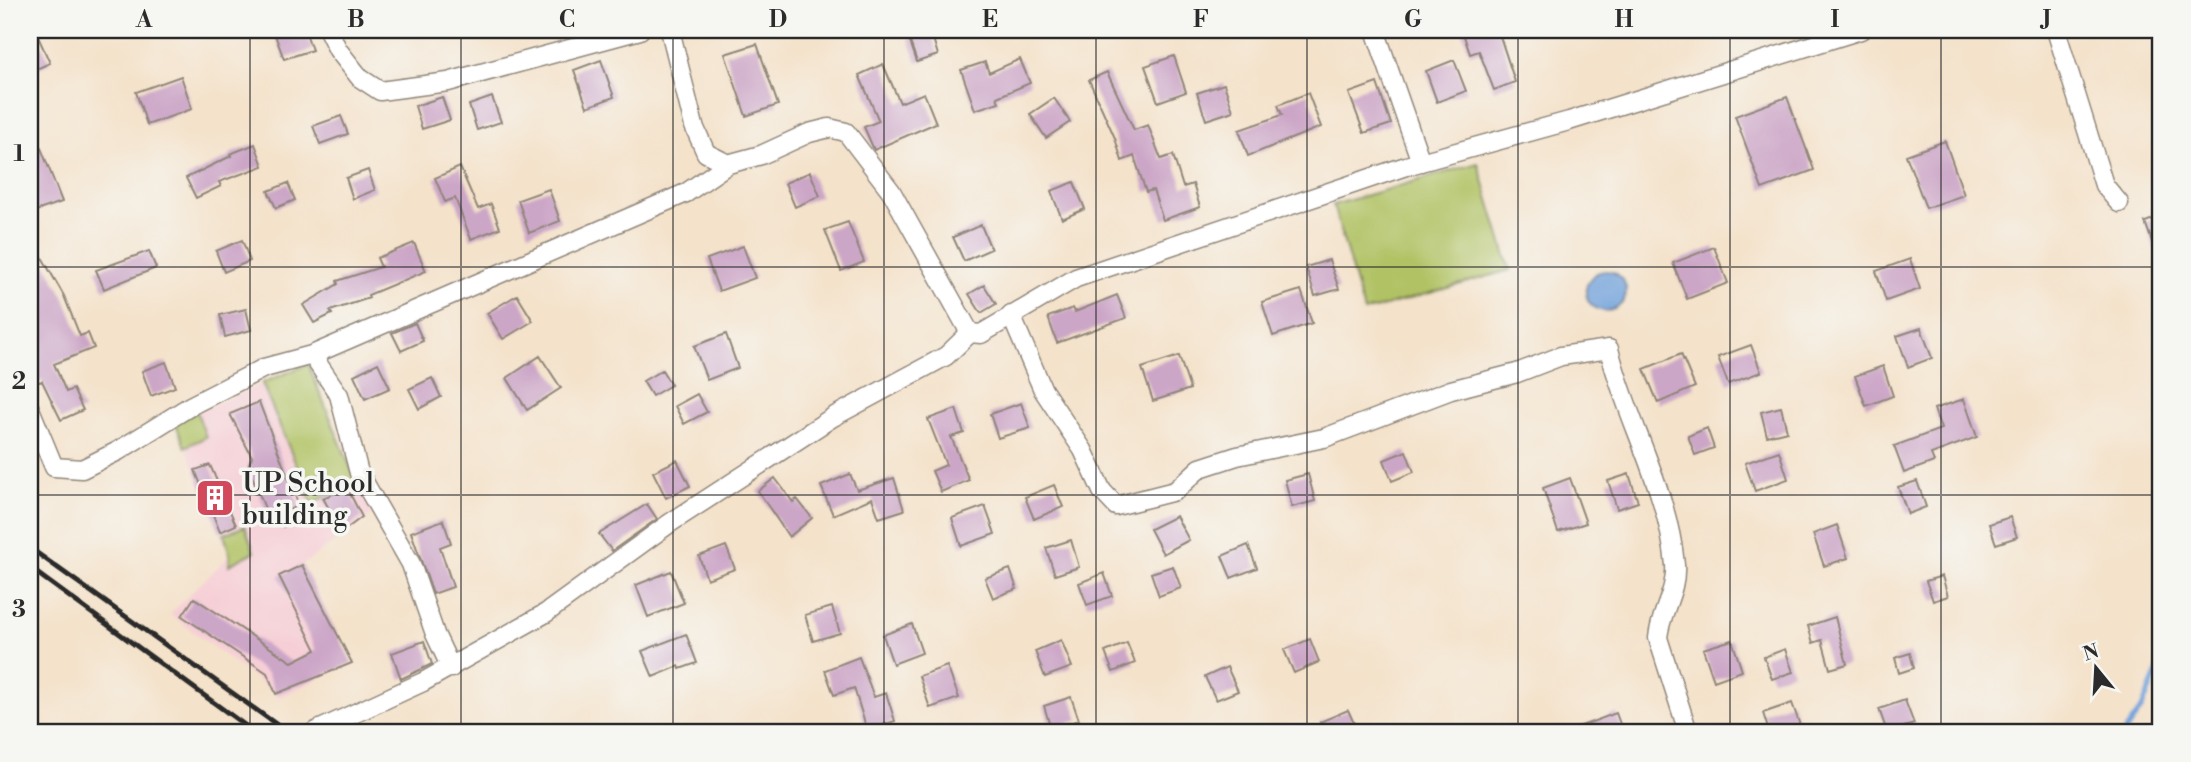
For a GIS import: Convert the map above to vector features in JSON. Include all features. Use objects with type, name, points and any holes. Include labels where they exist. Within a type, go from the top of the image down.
[{"type":"street","points":[[328,30],[338,50],[360,78],[380,91],[448,82],[640,30]]},
{"type":"street","points":[[670,30],[694,126],[706,153],[728,164]]},
{"type":"street","points":[[1375,30],[1420,162]]},
{"type":"street","points":[[314,732],[451,668],[546,613],[670,523],[834,417],[946,356],[970,333],[981,334],[994,329],[1011,315],[1076,278],[1420,162],[1569,121],[1861,30]]},
{"type":"street","points":[[2056,30],[2104,185],[2119,203]]},
{"type":"street","points":[[30,409],[54,467],[82,469],[118,451],[192,405],[264,368],[312,355],[686,193],[728,164],[761,155],[809,133],[829,128],[846,132],[891,191],[970,333]]},
{"type":"street","points":[[1011,315],[1043,390],[1083,450],[1102,491],[1116,506],[1175,491],[1200,468],[1237,456],[1324,438],[1451,390],[1517,373],[1561,356],[1609,349],[1616,379],[1649,461],[1673,556],[1673,592],[1659,624],[1658,638],[1688,732]]},
{"type":"street","points":[[312,355],[339,395],[359,473],[411,564],[435,634],[451,668]]},
{"type":"shaded area","points":[[308,364],[373,514],[302,565],[352,663],[280,697],[170,614],[230,555],[175,422]]},
{"type":"green space","points":[[1478,163],[1510,270],[1364,312],[1333,205]]},
{"type":"green space","points":[[308,364],[357,483],[312,503],[262,383]]},
{"type":"green space","points":[[197,412],[206,437],[185,447],[175,422]]},
{"type":"green space","points":[[245,526],[254,552],[229,565],[230,555],[224,534]]},
{"type":"water","points":[[1606,271],[1614,272],[1620,277],[1625,283],[1625,299],[1620,305],[1614,310],[1606,311],[1598,310],[1592,305],[1587,299],[1586,291],[1587,283],[1592,277],[1598,272]]},
{"type":"building","points":[[30,30],[35,30],[50,63],[30,72]]},
{"type":"building","points":[[290,30],[305,30],[312,50],[284,59],[275,35]]},
{"type":"building","points":[[1462,30],[1498,30],[1515,82],[1494,90],[1479,51],[1470,54]]},
{"type":"building","points":[[931,32],[938,55],[917,62],[909,39]]},
{"type":"building","points":[[757,44],[778,105],[746,116],[725,54]]},
{"type":"building","points":[[1174,56],[1186,92],[1158,102],[1145,66]]},
{"type":"building","points":[[1020,59],[1030,83],[997,97],[999,102],[975,110],[961,70],[985,62],[989,73]]},
{"type":"building","points":[[601,60],[614,97],[587,107],[574,70]]},
{"type":"building","points":[[1454,60],[1466,91],[1437,102],[1426,71]]},
{"type":"building","points":[[883,64],[900,103],[924,93],[936,123],[874,150],[864,127],[879,121],[859,75]]},
{"type":"building","points":[[1107,72],[1134,130],[1148,125],[1161,159],[1173,155],[1183,187],[1193,184],[1200,207],[1163,220],[1153,190],[1146,192],[1134,156],[1122,161],[1115,138],[1089,80]]},
{"type":"building","points":[[181,76],[192,109],[147,125],[136,92]]},
{"type":"building","points":[[1377,83],[1391,124],[1364,133],[1349,93]]},
{"type":"building","points":[[1224,84],[1233,111],[1206,120],[1197,93]]},
{"type":"building","points":[[1308,93],[1321,127],[1248,156],[1239,130],[1282,115],[1278,105]]},
{"type":"building","points":[[442,97],[450,120],[422,129],[415,106]]},
{"type":"building","points":[[492,97],[501,122],[477,130],[469,105]]},
{"type":"building","points":[[1787,97],[1814,170],[1762,189],[1735,116]]},
{"type":"building","points":[[1054,98],[1070,122],[1046,138],[1030,114]]},
{"type":"building","points":[[341,116],[348,134],[320,144],[313,126]]},
{"type":"building","points":[[1945,141],[1964,195],[1926,208],[1906,155]]},
{"type":"building","points":[[255,144],[263,166],[219,182],[221,186],[196,198],[186,178]]},
{"type":"building","points":[[41,148],[62,202],[30,213],[30,152]]},
{"type":"building","points":[[460,167],[478,209],[491,204],[500,228],[471,239],[455,198],[445,202],[435,178]]},
{"type":"building","points":[[368,170],[375,190],[353,199],[346,178]]},
{"type":"building","points":[[810,172],[820,196],[795,207],[785,183]]},
{"type":"building","points":[[1074,182],[1085,209],[1062,219],[1051,191]]},
{"type":"building","points":[[288,183],[295,200],[276,208],[268,191]]},
{"type":"building","points":[[549,189],[560,221],[529,233],[518,200]]},
{"type":"building","points":[[2161,216],[2161,261],[2159,261],[2145,222]]},
{"type":"building","points":[[848,222],[864,262],[841,271],[825,230]]},
{"type":"building","points":[[981,225],[991,249],[964,261],[953,237]]},
{"type":"building","points":[[30,236],[64,296],[80,336],[88,333],[94,348],[54,364],[66,392],[73,389],[83,410],[61,420],[42,381],[36,383],[30,367]]},
{"type":"building","points":[[242,240],[250,261],[224,272],[216,251]]},
{"type":"building","points":[[414,243],[426,271],[368,295],[369,298],[330,311],[332,314],[314,323],[303,305],[338,284],[337,281],[381,267],[377,258]]},
{"type":"building","points":[[743,246],[755,278],[719,291],[707,259]]},
{"type":"building","points":[[1714,247],[1728,283],[1687,299],[1673,263]]},
{"type":"building","points":[[149,251],[156,268],[104,289],[96,270]]},
{"type":"building","points":[[1910,259],[1920,289],[1886,301],[1876,271]]},
{"type":"building","points":[[1329,260],[1339,289],[1315,296],[1306,267]]},
{"type":"building","points":[[984,285],[996,304],[981,313],[969,294]]},
{"type":"building","points":[[1301,290],[1312,323],[1273,336],[1262,302]]},
{"type":"building","points":[[517,295],[533,321],[503,339],[487,313]]},
{"type":"building","points":[[1117,295],[1126,318],[1057,343],[1048,317],[1073,308],[1075,312]]},
{"type":"building","points":[[246,309],[251,330],[225,337],[220,315]]},
{"type":"building","points":[[415,323],[423,341],[401,351],[392,333]]},
{"type":"building","points":[[1921,328],[1932,358],[1908,367],[1897,336]]},
{"type":"building","points":[[726,334],[738,368],[707,380],[694,346]]},
{"type":"building","points":[[1751,345],[1761,372],[1728,384],[1718,357]]},
{"type":"building","points":[[1681,354],[1695,387],[1658,403],[1644,369]]},
{"type":"building","points":[[540,356],[561,388],[527,410],[507,378]]},
{"type":"building","points":[[1179,356],[1190,389],[1153,401],[1142,368]]},
{"type":"building","points":[[166,362],[175,387],[151,396],[142,371]]},
{"type":"building","points":[[378,363],[390,388],[365,399],[354,375]]},
{"type":"building","points":[[1883,366],[1893,396],[1866,406],[1855,376]]},
{"type":"building","points":[[662,370],[671,385],[652,396],[643,381]]},
{"type":"building","points":[[432,378],[441,397],[419,409],[409,389]]},
{"type":"building","points":[[697,394],[707,412],[684,424],[675,406]]},
{"type":"building","points":[[1964,399],[1977,437],[1931,454],[1934,462],[1904,473],[1894,446],[1941,429],[1934,409]]},
{"type":"building","points":[[259,402],[299,506],[290,509],[295,522],[283,527],[277,513],[268,516],[248,466],[252,457],[230,414]]},
{"type":"building","points":[[1021,403],[1030,428],[998,438],[990,414]]},
{"type":"building","points":[[1781,407],[1787,431],[1767,436],[1761,412]]},
{"type":"building","points":[[956,409],[964,433],[951,437],[969,480],[941,492],[932,471],[946,465],[928,419]]},
{"type":"building","points":[[1707,428],[1714,448],[1695,455],[1688,436]]},
{"type":"building","points":[[1406,451],[1414,472],[1392,481],[1384,460]]},
{"type":"building","points":[[1779,451],[1788,479],[1755,491],[1745,463]]},
{"type":"building","points":[[677,460],[690,486],[666,498],[653,472]]},
{"type":"building","name":"UP School building","points":[[210,465],[236,525],[220,532],[195,470]]},
{"type":"building","points":[[850,474],[857,490],[894,478],[904,510],[879,518],[872,498],[833,515],[821,486]]},
{"type":"building","points":[[1308,474],[1315,501],[1292,507],[1285,480]]},
{"type":"building","points":[[1629,474],[1638,502],[1617,509],[1608,481]]},
{"type":"building","points":[[775,478],[793,502],[797,499],[812,518],[789,537],[758,491]]},
{"type":"building","points":[[1570,478],[1586,523],[1558,532],[1543,488]]},
{"type":"building","points":[[1917,481],[1926,507],[1908,514],[1898,487]]},
{"type":"building","points":[[1054,485],[1063,507],[1034,519],[1025,497]]},
{"type":"building","points":[[347,488],[362,517],[342,532],[323,498]]},
{"type":"building","points":[[647,504],[657,519],[612,551],[599,534]]},
{"type":"building","points":[[985,506],[995,534],[961,546],[952,518]]},
{"type":"building","points":[[1176,516],[1189,540],[1163,554],[1150,529]]},
{"type":"building","points":[[2010,517],[2017,537],[1996,544],[1989,524]]},
{"type":"building","points":[[443,520],[451,543],[440,547],[453,587],[433,594],[411,532]]},
{"type":"building","points":[[1837,525],[1848,558],[1824,566],[1813,534]]},
{"type":"building","points":[[1071,540],[1079,567],[1055,575],[1046,548]]},
{"type":"building","points":[[1248,545],[1257,568],[1231,578],[1222,556]]},
{"type":"building","points":[[726,546],[735,569],[707,579],[699,556]]},
{"type":"building","points":[[302,565],[352,663],[276,694],[267,673],[182,616],[194,598],[292,662],[316,650],[279,576]]},
{"type":"building","points":[[1173,566],[1181,588],[1159,596],[1151,573]]},
{"type":"building","points":[[1010,569],[1017,589],[993,598],[985,578]]},
{"type":"building","points":[[671,571],[684,603],[648,617],[636,585]]},
{"type":"building","points":[[1104,573],[1112,596],[1087,605],[1079,583]]},
{"type":"building","points":[[1942,576],[1948,596],[1933,601],[1926,581]]},
{"type":"building","points":[[832,607],[840,633],[813,641],[805,615]]},
{"type":"building","points":[[1835,617],[1847,664],[1830,669],[1822,640],[1813,643],[1808,626]]},
{"type":"building","points":[[912,624],[922,653],[893,664],[883,635]]},
{"type":"building","points":[[686,634],[697,663],[680,669],[679,666],[653,677],[642,651]]},
{"type":"building","points":[[1310,639],[1319,662],[1294,673],[1284,650]]},
{"type":"building","points":[[1061,640],[1072,667],[1045,677],[1035,651]]},
{"type":"building","points":[[1732,640],[1742,671],[1714,681],[1703,649]]},
{"type":"building","points":[[424,641],[432,664],[401,679],[392,653]]},
{"type":"building","points":[[1127,643],[1135,663],[1113,672],[1105,652]]},
{"type":"building","points":[[1785,649],[1793,672],[1772,679],[1764,657]]},
{"type":"building","points":[[1910,653],[1914,668],[1899,673],[1895,658]]},
{"type":"building","points":[[859,657],[874,697],[886,693],[895,721],[867,730],[854,688],[834,695],[825,670]]},
{"type":"building","points":[[947,666],[959,698],[930,708],[919,676]]},
{"type":"building","points":[[1227,667],[1238,691],[1216,700],[1205,677]]},
{"type":"building","points":[[1071,697],[1079,720],[1051,729],[1044,706]]},
{"type":"building","points":[[1905,700],[1914,724],[1887,732],[1879,709]]},
{"type":"building","points":[[1792,703],[1801,728],[1788,732],[1769,732],[1763,713]]},
{"type":"building","points":[[1348,710],[1358,732],[1325,732],[1320,722]]},
{"type":"building","points":[[1616,713],[1623,732],[1568,732],[1568,731]]},
{"type":"waterway","points":[[2125,732],[2142,708],[2161,663]]},
{"type":"railway","points":[[30,548],[287,732]]},
{"type":"railway","points":[[30,568],[254,732]]},
{"type":"place","name":"UP School building","points":[[215,498]]}]
